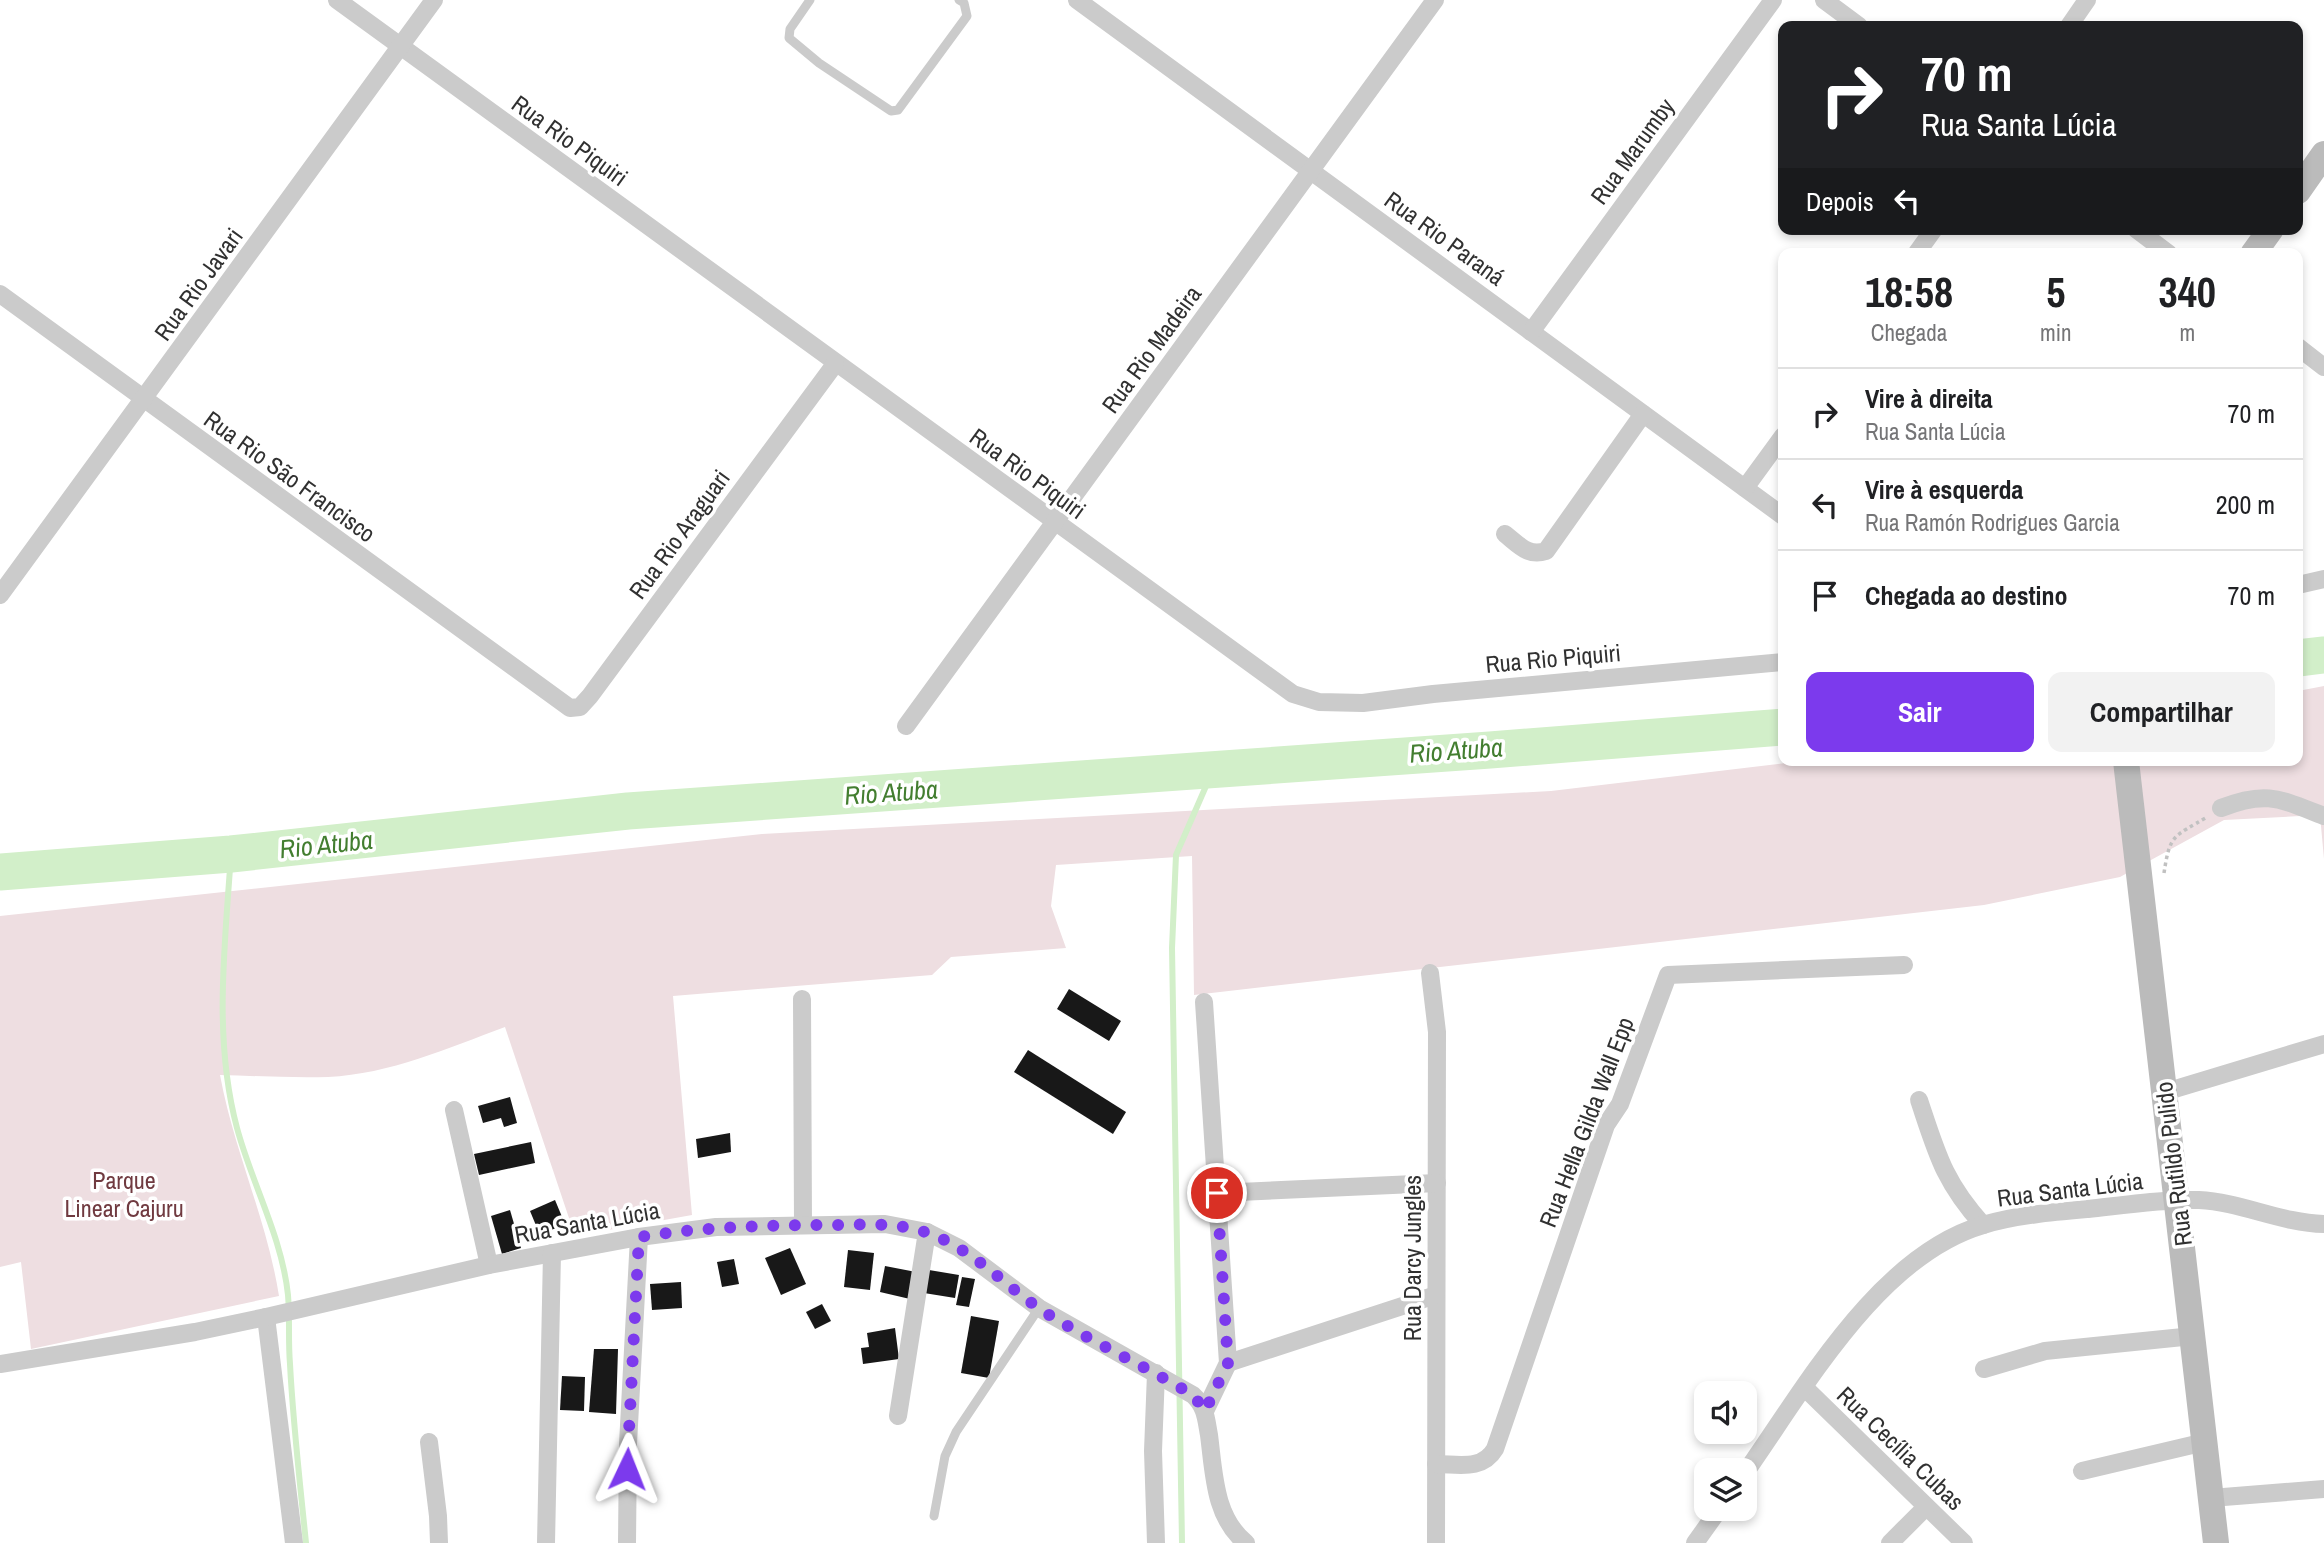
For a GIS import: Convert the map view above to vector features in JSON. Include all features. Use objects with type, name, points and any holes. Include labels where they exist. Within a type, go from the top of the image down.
[{"type":"street","name":"Rua Rio Piquiri","points":[[337,0],[1293,694],[1319,702],[1363,703],[1433,694],[1778,662]]},
{"type":"street","name":"Rua Rio Javari","points":[[0,595],[434,0]]},
{"type":"street","name":"Rua Rio Madeira","points":[[906,726],[1435,0]]},
{"type":"street","name":"Rua Marumby","points":[[1531,332],[1773,0]]},
{"type":"street","points":[[1824,0],[1852,21]]},
{"type":"street","points":[[2072,21],[2087,0]]},
{"type":"street","name":"Rua Rio Paraná","points":[[1087,3],[1778,512]]},
{"type":"street","points":[[2303,184],[2324,154]]},
{"type":"street","points":[[2144,235],[2161,248]]},
{"type":"street","name":"Rua Rio São Francisco","points":[[0,294],[553,696]]},
{"type":"street","points":[[2303,351],[2324,366]]},
{"type":"street","name":"Rua Rio Araguari","points":[[553,696],[570,708],[580,707],[590,696],[835,364]]},
{"type":"street","points":[[1505,534],[1527,552],[1537,554],[1546,551],[1643,414]]},
{"type":"street","points":[[1745,488],[1778,443]]},
{"type":"street","points":[[2303,584],[2324,579]]},
{"type":"street","name":"Rua Rutildo Pulido","points":[[2128,773],[2216,1543]]},
{"type":"street","points":[[2221,808],[2245,799],[2265,797],[2324,816]]},
{"type":"street","name":"Rua Hella Gilda Wall Epp","points":[[1436,1464],[1476,1465],[1490,1457],[1495,1448],[1606,1125],[1620,1104],[1668,975],[1904,965]]},
{"type":"street","name":"Rua Darcy Jungles","points":[[1430,973],[1437,1032],[1436,1543]]},
{"type":"street","points":[[802,999],[803,1225]]},
{"type":"street","points":[[1204,1002],[1228,1363],[1205,1411]]},
{"type":"street","points":[[2165,1092],[2324,1044]]},
{"type":"street","points":[[1919,1100],[1944,1173],[1957,1196],[1983,1225]]},
{"type":"street","points":[[454,1110],[489,1265]]},
{"type":"street","points":[[1217,1193],[1437,1183]]},
{"type":"street","name":"Rua Santa Lúcia","points":[[1756,1458],[1854,1321],[1898,1274],[1927,1252],[1983,1225],[2068,1211],[2207,1201],[2299,1222],[2324,1224]]},
{"type":"street","name":"Rua Santa Lúcia","points":[[0,1364],[132,1343],[266,1317],[489,1265],[639,1237],[716,1227],[885,1224],[927,1232],[979,1261],[1039,1308],[1193,1395],[1205,1411],[1218,1498],[1229,1526],[1245,1543]]},
{"type":"street","points":[[898,1416],[927,1232]]},
{"type":"street","points":[[628,1543],[628,1444],[639,1237]]},
{"type":"street","points":[[546,1543],[552,1253]]},
{"type":"street","points":[[1228,1363],[1436,1295]]},
{"type":"street","points":[[266,1317],[294,1543]]},
{"type":"street","points":[[1984,1369],[2045,1352],[2193,1336]]},
{"type":"street","points":[[1156,1373],[1153,1451],[1156,1543]]},
{"type":"street","name":"Rua Cecília Cubas","points":[[1805,1388],[1964,1543]]},
{"type":"street","points":[[2082,1472],[2204,1441]]},
{"type":"street","points":[[429,1442],[439,1543]]},
{"type":"street","points":[[2211,1498],[2324,1489]]},
{"type":"street","points":[[1890,1543],[1926,1507]]},
{"type":"street","points":[[1696,1543],[1711,1521]]},
{"type":"lane","points":[[810,0],[790,29],[789,38],[819,63],[891,111],[898,110],[967,16],[967,10],[959,0]]},
{"type":"lane","points":[[934,1516],[945,1457],[956,1432],[1039,1308]]},
{"type":"path","points":[[2162,882],[2169,844],[2177,835],[2221,808]]},
{"type":"green space","name":"Parque Linear Cajuru","points":[[2324,686],[2324,859],[2320,815],[2224,820],[2120,877],[1984,905],[1194,995],[1192,856],[1056,865],[1051,906],[1066,948],[951,957],[932,975],[673,996],[692,1215],[575,1236],[505,1027],[418,1059],[351,1075],[220,1075],[233,1131],[267,1240],[279,1296],[31,1349],[21,1262],[0,1267],[0,916],[762,834],[1551,791],[1778,764],[2303,766],[2303,690]]},
{"type":"building","points":[[1069,989],[1121,1021],[1109,1041],[1057,1009]]},
{"type":"building","points":[[1028,1050],[1126,1112],[1113,1134],[1014,1072]]},
{"type":"building","points":[[510,1097],[517,1123],[504,1127],[501,1118],[483,1123],[478,1106]]},
{"type":"building","points":[[730,1133],[731,1152],[698,1158],[696,1139]]},
{"type":"building","points":[[531,1142],[535,1163],[479,1175],[474,1154]]},
{"type":"building","points":[[555,1200],[565,1224],[540,1235],[530,1211]]},
{"type":"building","points":[[510,1210],[521,1248],[502,1254],[491,1216]]},
{"type":"building","points":[[790,1248],[806,1284],[781,1295],[765,1258]]},
{"type":"building","points":[[848,1250],[874,1253],[870,1290],[844,1287]]},
{"type":"building","points":[[734,1259],[739,1284],[722,1287],[717,1262]]},
{"type":"building","points":[[885,1266],[916,1272],[910,1299],[880,1292]]},
{"type":"building","points":[[929,1270],[959,1275],[955,1298],[924,1293]]},
{"type":"building","points":[[962,1277],[975,1279],[969,1307],[956,1305]]},
{"type":"building","points":[[681,1282],[682,1308],[652,1310],[650,1284]]},
{"type":"building","points":[[822,1304],[831,1321],[815,1329],[806,1312]]},
{"type":"building","points":[[971,1316],[999,1321],[989,1378],[961,1373]]},
{"type":"building","points":[[895,1328],[899,1359],[863,1364],[861,1348],[869,1347],[867,1333]]},
{"type":"building","points":[[594,1349],[618,1349],[616,1414],[589,1412]]},
{"type":"building","points":[[562,1376],[585,1377],[584,1411],[560,1410]]},
{"type":"waterway","name":"Rio Atuba","points":[[2303,657],[2324,655]]},
{"type":"waterway","name":"Rio Atuba","points":[[0,872],[231,854],[628,811],[1778,727]]},
{"type":"waterway","points":[[1182,1543],[1172,948],[1176,855],[1213,770]]},
{"type":"waterway","points":[[231,854],[223,991],[225,1060],[237,1128],[285,1273],[289,1304],[293,1408],[306,1543]]},
{"type":"route","points":[[627,1469],[639,1237],[755,1225],[885,1224],[927,1232],[979,1261],[1023,1297],[1055,1318],[1193,1395],[1205,1411],[1228,1363],[1217,1193]]}]
